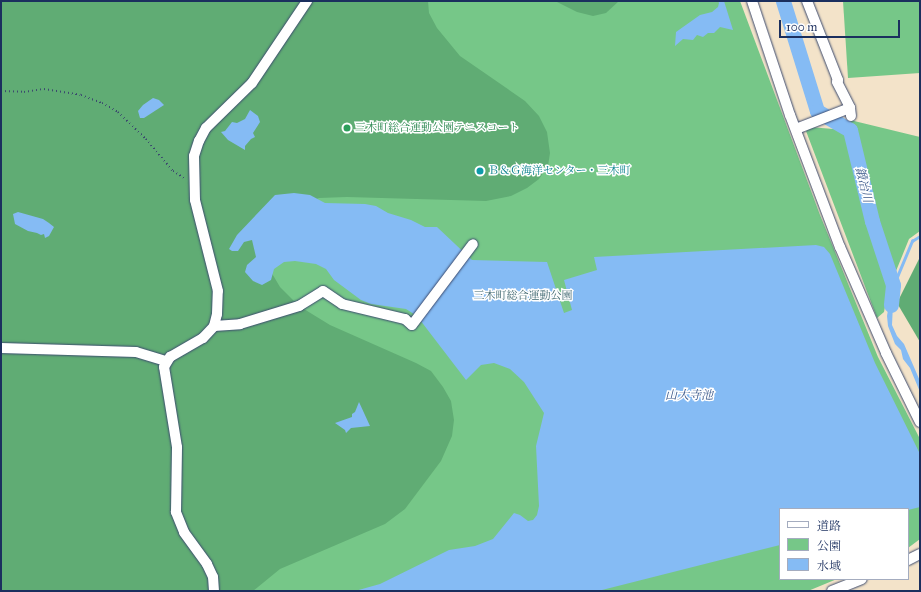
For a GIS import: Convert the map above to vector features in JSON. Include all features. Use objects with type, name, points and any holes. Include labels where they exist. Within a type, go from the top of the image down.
[{"type":"street","points":[[214,591],[213,577],[207,564],[184,532],[176,512],[177,447],[164,367],[166,361],[170,357],[204,338],[214,326],[217,314],[218,291],[195,200],[194,156],[199,141],[206,128],[252,83],[307,1]]},
{"type":"street","points":[[752,1],[800,127],[840,247],[886,352],[920,422]]},
{"type":"street","points":[[800,127],[850,112],[837,82],[838,80],[807,1]]},
{"type":"street","points":[[214,326],[240,324],[299,306],[323,291],[342,304],[405,318],[412,325],[417,321],[473,244]]},
{"type":"street","points":[[1,348],[136,352],[166,361]]},
{"type":"street","points":[[909,560],[920,554]]},
{"type":"street","points":[[832,591],[860,580]]},
{"type":"path","points":[[1,91],[24,92],[44,89],[81,95],[102,103],[118,112],[146,139],[172,171],[194,184]]},
{"type":"green space","points":[[1,1],[428,1],[429,13],[437,28],[460,56],[525,101],[539,116],[547,132],[550,153],[548,166],[539,179],[527,188],[511,196],[486,201],[347,197],[319,198],[294,207],[267,265],[280,287],[299,306],[330,325],[431,371],[451,401],[454,420],[452,436],[441,461],[405,509],[385,524],[280,569],[253,591],[1,591]]},
{"type":"green space","name":"三木町総合運動公園","points":[[327,1],[740,1],[820,215],[878,357],[920,439],[920,539],[909,547],[909,508],[779,508],[779,580],[835,580],[808,591],[223,591],[220,336]]},
{"type":"green space","points":[[555,1],[619,1],[606,13],[593,16],[577,12]]},
{"type":"green space","points":[[843,1],[920,1],[920,73],[848,78]]},
{"type":"green space","points":[[850,120],[920,137],[920,231],[909,239],[894,276],[876,220],[858,144]]},
{"type":"green space","points":[[809,127],[846,130],[871,229],[889,285],[884,312],[877,318],[806,131]]},
{"type":"green space","points":[[920,257],[920,342],[897,303]]},
{"type":"water","points":[[718,1],[724,1],[733,30],[720,27],[714,33],[708,33],[703,37],[697,35],[693,40],[683,39],[675,46],[676,32],[700,15],[712,12],[718,7]]},
{"type":"water","points":[[153,98],[159,100],[164,105],[144,118],[140,118],[138,111],[143,105]]},
{"type":"water","points":[[250,110],[258,116],[260,122],[253,133],[255,137],[245,146],[245,150],[228,140],[221,132],[225,131],[232,122],[237,123],[245,119]]},
{"type":"water","name":"山大寺池","points":[[294,193],[310,195],[325,203],[365,204],[376,206],[388,213],[411,220],[425,227],[437,227],[472,260],[547,262],[564,313],[572,310],[564,280],[597,270],[594,257],[816,245],[824,247],[830,254],[875,363],[920,454],[920,507],[909,510],[909,508],[779,508],[779,545],[598,591],[355,591],[380,584],[449,550],[475,546],[493,539],[514,513],[520,515],[528,521],[533,520],[537,515],[539,506],[536,446],[544,413],[524,382],[510,369],[494,363],[481,365],[466,380],[417,316],[406,309],[371,304],[361,300],[334,280],[326,269],[316,264],[295,261],[284,262],[274,269],[271,280],[262,285],[253,281],[245,272],[247,265],[256,257],[252,240],[244,242],[238,251],[232,251],[229,249],[237,235],[275,195]]},
{"type":"water","points":[[18,212],[43,219],[49,223],[54,227],[49,236],[45,238],[44,234],[41,235],[28,231],[15,224],[13,214]]},
{"type":"water","points":[[894,284],[892,325],[897,336],[904,344],[920,381],[920,392],[910,368],[903,359],[901,350],[895,344],[888,326],[887,316],[892,285]]},
{"type":"water","points":[[359,402],[370,426],[351,428],[346,433],[345,430],[335,423],[352,417],[352,414],[355,412]]},
{"type":"waterway","name":"鍛冶川","points":[[783,1],[817,111],[850,130],[872,221],[893,285],[891,305]]},
{"type":"waterway","points":[[894,284],[912,241],[920,236]]},
{"type":"place","name":"三木町総合運動公園テニスコート","points":[[347,128]]},
{"type":"place","name":"Ｂ＆Ｇ海洋センター・三木町","points":[[480,171]]}]
